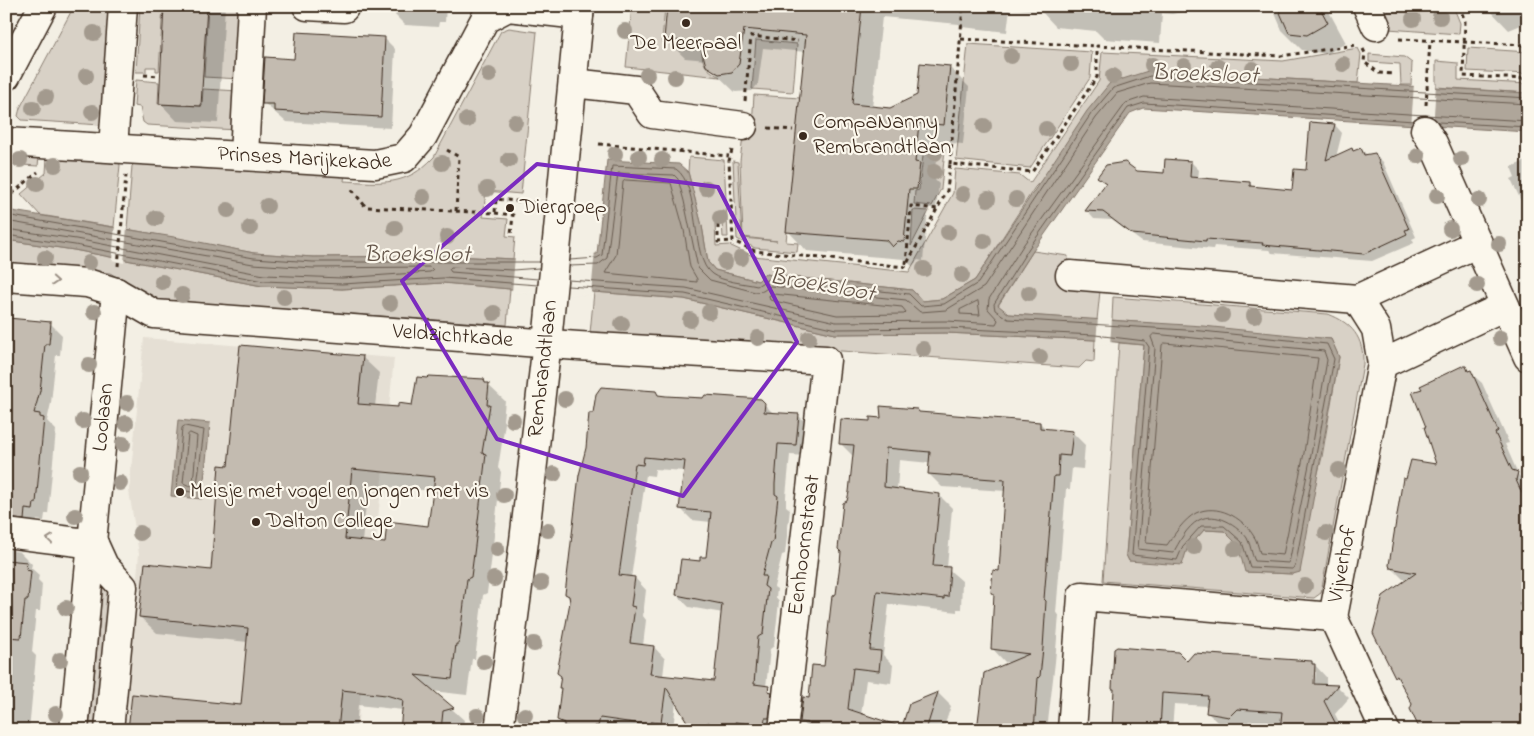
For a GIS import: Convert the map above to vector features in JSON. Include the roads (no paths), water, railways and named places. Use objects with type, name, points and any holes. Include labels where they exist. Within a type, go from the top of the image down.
[{"type":"street","points":[[6,76],[43,6]]},
{"type":"street","points":[[113,148],[123,6]]},
{"type":"street","points":[[244,155],[252,6]]},
{"type":"street","points":[[307,6],[344,8]]},
{"type":"street","name":"Prinses Marijkekade","points":[[6,142],[46,146],[244,155],[374,164],[404,158],[423,136],[485,19],[508,7],[580,11]]},
{"type":"street","name":"Rembrandtlaan","points":[[499,730],[548,342],[580,11]]},
{"type":"street","points":[[573,83],[636,90],[652,114],[751,127]]},
{"type":"street","points":[[1425,130],[1433,143],[1528,357]]},
{"type":"street","points":[[1070,274],[1357,299],[1478,243]]},
{"type":"street","name":"Veldzichtkade","points":[[6,277],[87,283],[117,281],[154,314],[247,323],[826,360]]},
{"type":"street","name":"Loolaan","points":[[74,730],[87,588],[94,544],[117,281]]},
{"type":"street","name":"Vijverhof","points":[[1072,730],[1082,596],[1333,617],[1382,364],[1376,329],[1357,299]]},
{"type":"street","points":[[1382,364],[1505,306]]},
{"type":"street","name":"Eenhoornstraat","points":[[783,730],[826,360]]},
{"type":"street","points":[[6,533],[94,544]]},
{"type":"street","name":"Loolaan","points":[[94,544],[104,566],[122,587],[109,730]]},
{"type":"street","points":[[1333,617],[1385,730]]},
{"type":"water","name":"Broeksloot","points":[[1148,71],[1528,93],[1528,132],[1143,108],[1130,113],[1033,251],[998,305],[1009,314],[1203,326],[1331,339],[1339,357],[1300,572],[1293,574],[1245,572],[1238,545],[1224,531],[1204,530],[1187,549],[1182,565],[1129,561],[1126,555],[1144,345],[1095,340],[946,333],[835,334],[684,299],[594,292],[510,289],[443,283],[342,289],[262,286],[74,250],[6,240],[6,210],[174,237],[254,253],[313,257],[453,256],[513,259],[597,254],[607,160],[679,164],[688,172],[702,226],[708,262],[715,270],[758,281],[765,274],[912,290],[922,301],[942,299],[975,280],[1087,111],[1110,83]]},
{"type":"water","points":[[178,420],[210,423],[202,499],[171,496]]},
{"type":"place","name":"De Meerpaal","points":[[686,23]]},
{"type":"place","name":"CompaNanny Rembrandtlaan","points":[[803,136]]},
{"type":"place","name":"Diergroep","points":[[510,208]]},
{"type":"place","name":"Meisje met vogel en jongen met vis","points":[[180,492]]},
{"type":"place","name":"Dalton College","points":[[256,522]]}]
